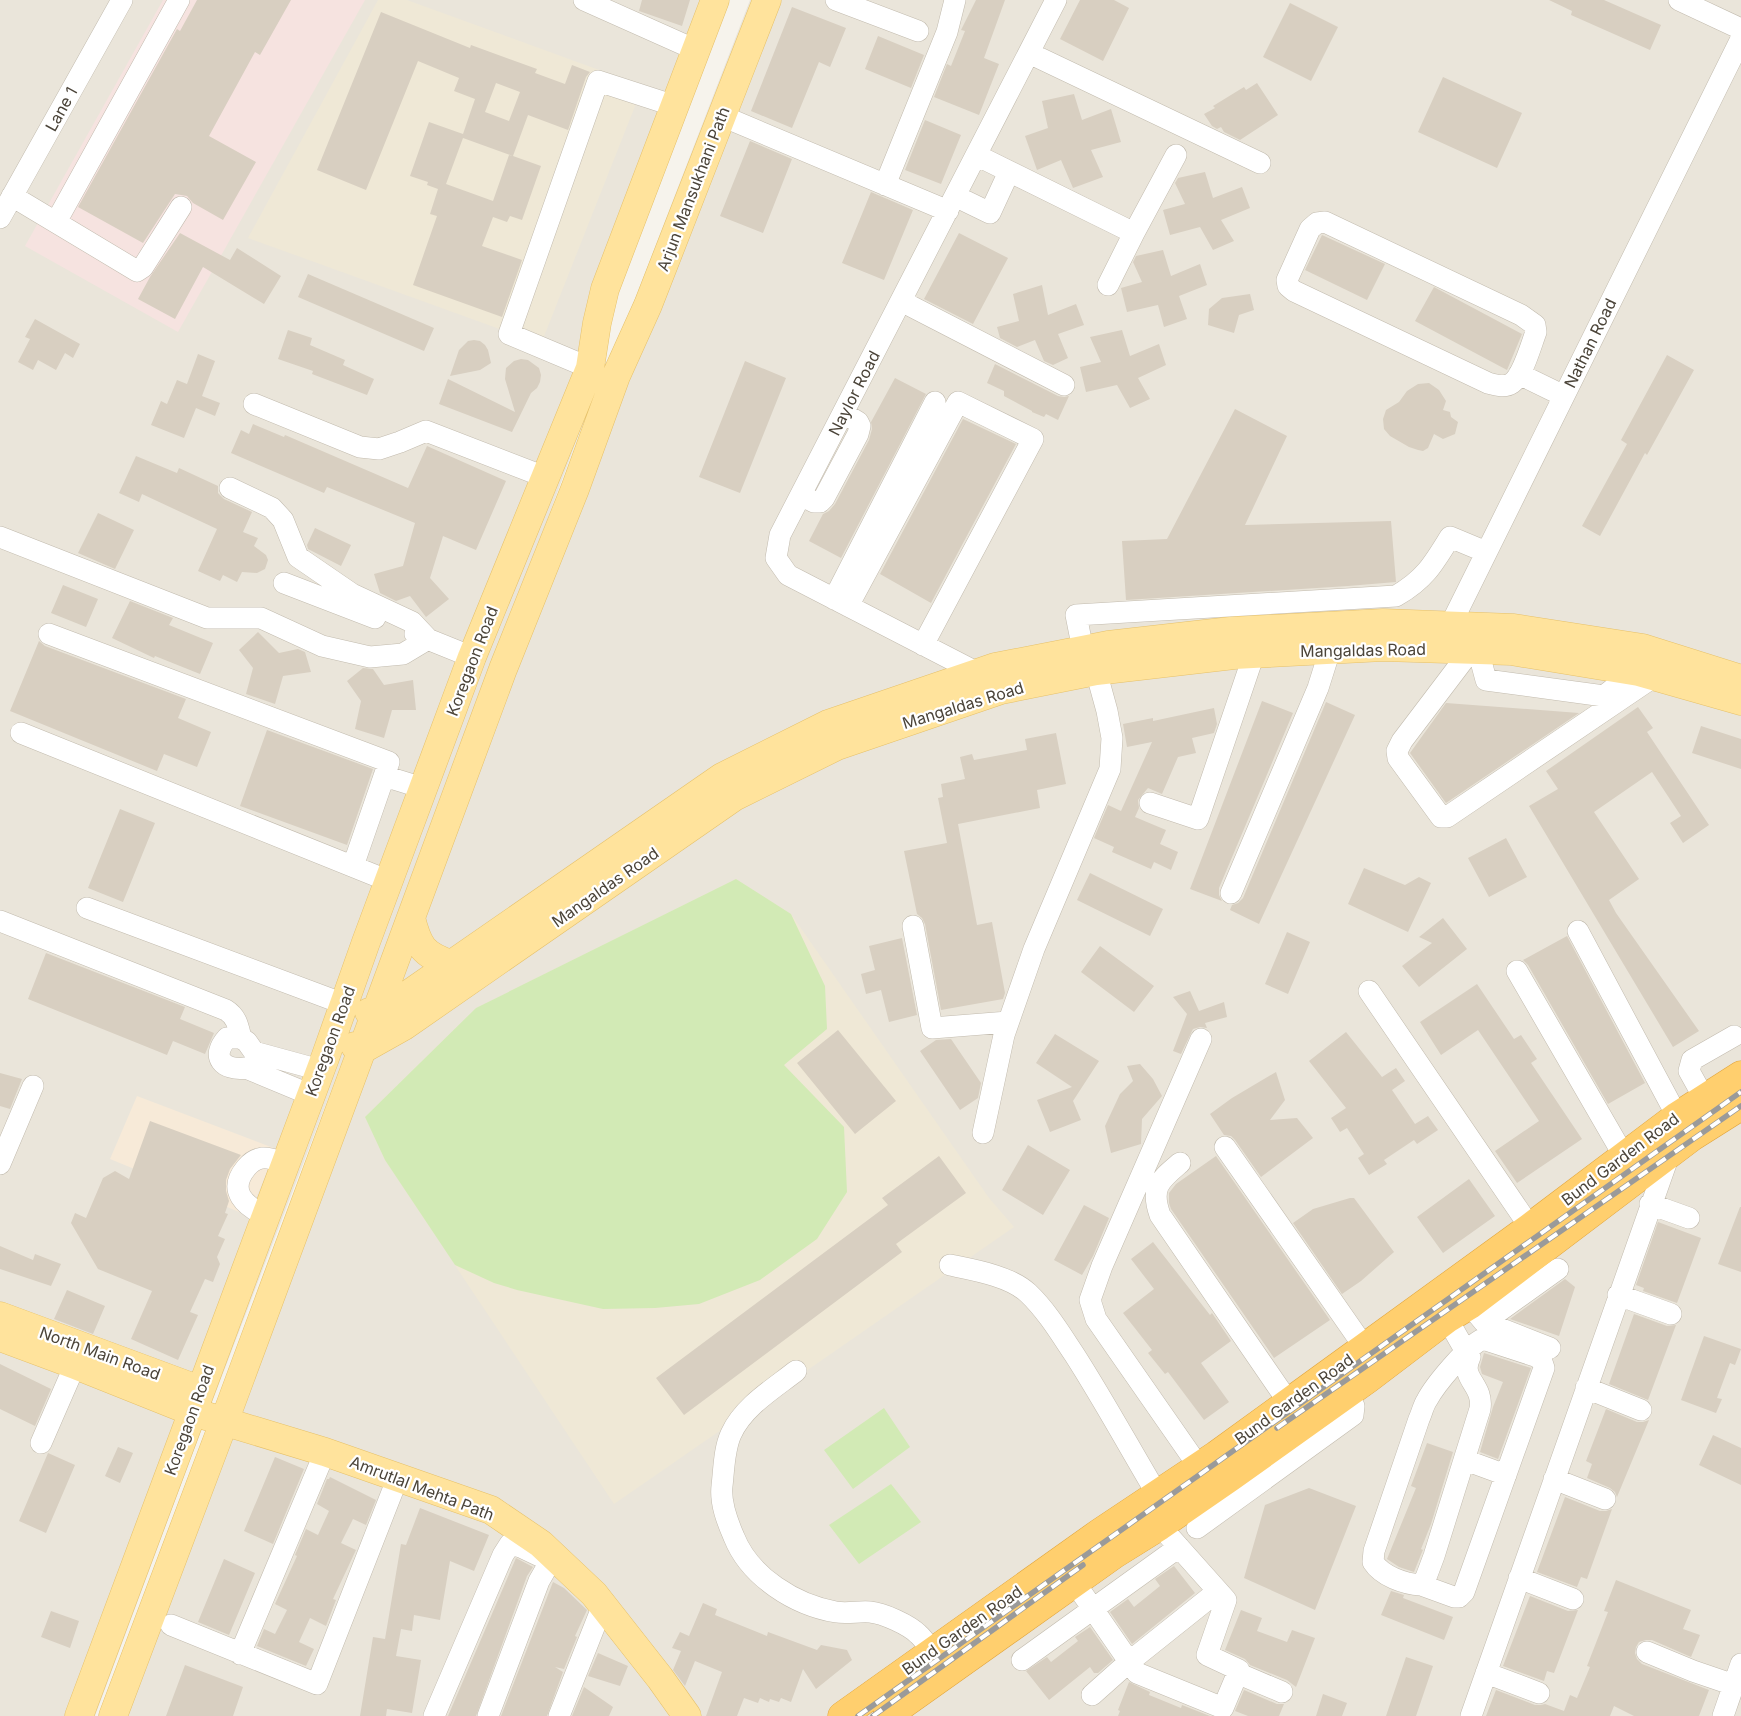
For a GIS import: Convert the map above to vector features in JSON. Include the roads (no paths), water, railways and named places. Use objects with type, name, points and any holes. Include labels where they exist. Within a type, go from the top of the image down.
[{"type":"highway","name":"Bund Garden Road","points":[[842,1716],[1099,1533],[1199,1467],[1289,1403],[1530,1227],[1677,1116],[1741,1075]]},
{"type":"highway","name":"Bund Garden Road","points":[[887,1716],[1115,1554],[1160,1526],[1346,1394],[1467,1315],[1669,1155],[1741,1106]]},
{"type":"main road","points":[[590,368],[605,288],[715,0]]},
{"type":"main road","name":"Arjun Mansukhani Path","points":[[616,376],[648,305],[767,0]]},
{"type":"main road","name":"Koregaon Road","points":[[79,1716],[286,1163],[472,657],[590,368]]},
{"type":"main road","name":"Koregaon Road","points":[[113,1716],[503,669],[576,489],[616,376]]},
{"type":"main road","name":"Mangaldas Road","points":[[1090,661],[1108,646],[1232,631],[1382,623],[1462,644],[1645,674],[1741,700]]},
{"type":"main road","name":"Mangaldas Road","points":[[375,1014],[390,1007],[722,777],[828,724],[982,684],[1001,690],[1090,661],[1462,644],[1514,628],[1643,648],[1741,679]]},
{"type":"main road","name":"Mangaldas Road","points":[[363,1049],[412,1020],[734,797],[837,746],[982,684]]},
{"type":"main road","points":[[411,918],[415,934],[422,947],[434,959],[451,964]]},
{"type":"main road","points":[[344,1004],[375,1014]]},
{"type":"main road","points":[[332,1038],[363,1049]]},
{"type":"main road","name":"North Main Road","points":[[0,1316],[196,1401]]},
{"type":"main road","name":"North Main Road","points":[[0,1337],[75,1365],[196,1401]]},
{"type":"main road","name":"Amrutlal Mehta Path","points":[[196,1401],[224,1422],[326,1452],[491,1510],[541,1544],[594,1594],[660,1678],[686,1716]]},
{"type":"street","name":"Lane 1","points":[[0,218],[122,0]]},
{"type":"street","points":[[56,222],[179,0]]},
{"type":"street","points":[[584,0],[696,50]]},
{"type":"street","points":[[836,0],[918,31]]},
{"type":"street","points":[[886,185],[947,32],[955,0]]},
{"type":"street","name":"Naylor Road","points":[[982,684],[923,645],[788,575],[776,558],[780,535],[1056,0]]},
{"type":"street","points":[[1679,0],[1741,29]]},
{"type":"street","name":"Nathan Road","points":[[1645,674],[1447,817],[1441,817],[1398,758],[1397,751],[1402,741],[1462,644],[1486,552],[1741,39]]},
{"type":"street","points":[[1029,53],[1260,163]]},
{"type":"street","points":[[590,368],[509,334],[598,81],[675,106]]},
{"type":"street","points":[[722,116],[886,185],[990,213],[1009,172]]},
{"type":"street","points":[[1108,285],[1176,155]]},
{"type":"street","points":[[976,156],[1134,233]]},
{"type":"street","points":[[12,196],[137,271],[143,268],[181,207]]},
{"type":"street","points":[[1325,222],[1520,315],[1535,325],[1536,332],[1519,374],[1512,382],[1504,386],[1488,382],[1294,291],[1288,286],[1287,280],[1310,229],[1317,223],[1325,222]]},
{"type":"street","points":[[901,301],[1064,385]]},
{"type":"street","points":[[1519,374],[1564,396]]},
{"type":"street","points":[[841,602],[935,402]]},
{"type":"street","points":[[841,602],[958,402],[1032,439],[923,645]]},
{"type":"street","points":[[254,404],[360,447],[379,449],[426,431],[545,477]]},
{"type":"street","points":[[230,488],[272,508],[283,520],[298,557],[352,594],[412,622],[428,639]]},
{"type":"street","points":[[0,537],[207,618],[262,618],[322,646],[370,658],[403,654],[428,639]]},
{"type":"street","points":[[983,1133],[1008,1022],[1034,949],[1110,769],[1112,738],[1107,711],[1076,615],[1396,596],[1413,586],[1432,567],[1450,537],[1486,552]]},
{"type":"street","points":[[284,583],[472,657]]},
{"type":"street","points":[[49,634],[389,762],[352,866]]},
{"type":"street","points":[[1231,893],[1318,688],[1330,650]]},
{"type":"street","points":[[1150,803],[1198,819],[1254,654]]},
{"type":"street","points":[[21,733],[389,881]]},
{"type":"street","points":[[384,776],[423,788]]},
{"type":"street","points":[[86,908],[344,1004]]},
{"type":"street","points":[[0,921],[226,1010],[233,1014],[241,1038]]},
{"type":"street","points":[[913,926],[932,1028],[1008,1022]]},
{"type":"street","points":[[1578,931],[1677,1116]]},
{"type":"street","points":[[1517,971],[1624,1156]]},
{"type":"street","points":[[1369,991],[1530,1227]]},
{"type":"street","points":[[1704,1098],[1689,1071],[1692,1060],[1734,1036]]},
{"type":"street","points":[[228,1038],[241,1038],[247,1042],[254,1052],[315,1083],[246,1068],[226,1067],[221,1061],[219,1053],[221,1045],[228,1038]]},
{"type":"street","points":[[1199,1467],[1096,1319],[1090,1300],[1102,1266],[1201,1039]]},
{"type":"street","points":[[0,1164],[33,1086]]},
{"type":"street","points":[[1224,1147],[1365,1348]]},
{"type":"street","points":[[1471,1716],[1650,1204],[1669,1155]]},
{"type":"street","points":[[266,1216],[252,1209],[241,1199],[237,1186],[241,1174],[251,1162],[263,1157],[286,1163]]},
{"type":"street","points":[[1180,1163],[1162,1179],[1157,1191],[1155,1200],[1160,1215],[1289,1403]]},
{"type":"street","points":[[1650,1204],[1689,1218]]},
{"type":"street","points":[[950,1265],[977,1271],[1009,1282],[1027,1292],[1058,1329],[1082,1366],[1157,1494]]},
{"type":"street","points":[[1467,1315],[1558,1269]]},
{"type":"street","points":[[1618,1295],[1671,1314]]},
{"type":"street","points":[[1467,1315],[1550,1348]]},
{"type":"street","points":[[1421,1585],[1425,1580],[1434,1556],[1481,1400],[1479,1393],[1466,1372],[1466,1366],[1470,1357],[1466,1351],[1467,1315]]},
{"type":"street","points":[[1483,1339],[1538,1357],[1544,1368],[1464,1592],[1460,1597],[1454,1597],[1421,1585],[1413,1585],[1382,1573],[1373,1562],[1374,1551],[1426,1401],[1466,1351],[1474,1342],[1483,1339]]},
{"type":"street","points":[[41,1443],[75,1365]]},
{"type":"street","points":[[796,1371],[762,1397],[739,1420],[730,1435],[724,1461],[721,1494],[728,1523],[739,1550],[755,1569],[782,1591],[808,1604],[837,1612],[872,1612],[894,1620],[918,1633],[932,1652]]},
{"type":"street","points":[[1586,1388],[1641,1410]]},
{"type":"street","points":[[1197,1528],[1353,1416],[1354,1406],[1346,1394]]},
{"type":"street","points":[[240,1654],[326,1452]]},
{"type":"street","points":[[1464,1460],[1506,1475]]},
{"type":"street","points":[[170,1625],[317,1684],[398,1477]]},
{"type":"street","points":[[1554,1479],[1605,1499]]},
{"type":"street","points":[[1075,1583],[1136,1673],[1222,1712],[1239,1670],[1207,1656],[1226,1600],[1160,1526]]},
{"type":"street","points":[[434,1716],[503,1555],[510,1544],[544,1558],[547,1567],[539,1581],[488,1716]]},
{"type":"street","points":[[1022,1660],[1179,1547]]},
{"type":"street","points":[[1519,1578],[1573,1599]]},
{"type":"street","points":[[1092,1695],[1129,1662],[1218,1590]]},
{"type":"street","points":[[559,1716],[603,1604]]},
{"type":"street","points":[[1647,1652],[1734,1684]]},
{"type":"street","points":[[1725,1716],[1741,1664]]},
{"type":"street","points":[[1237,1673],[1282,1692]]},
{"type":"street","points":[[1486,1673],[1539,1694]]},
{"type":"railway","points":[[858,1716],[1741,1092]]},
{"type":"railway","points":[[1277,1428],[1741,1106]]},
{"type":"railway","points":[[873,1716],[1083,1565]]}]
